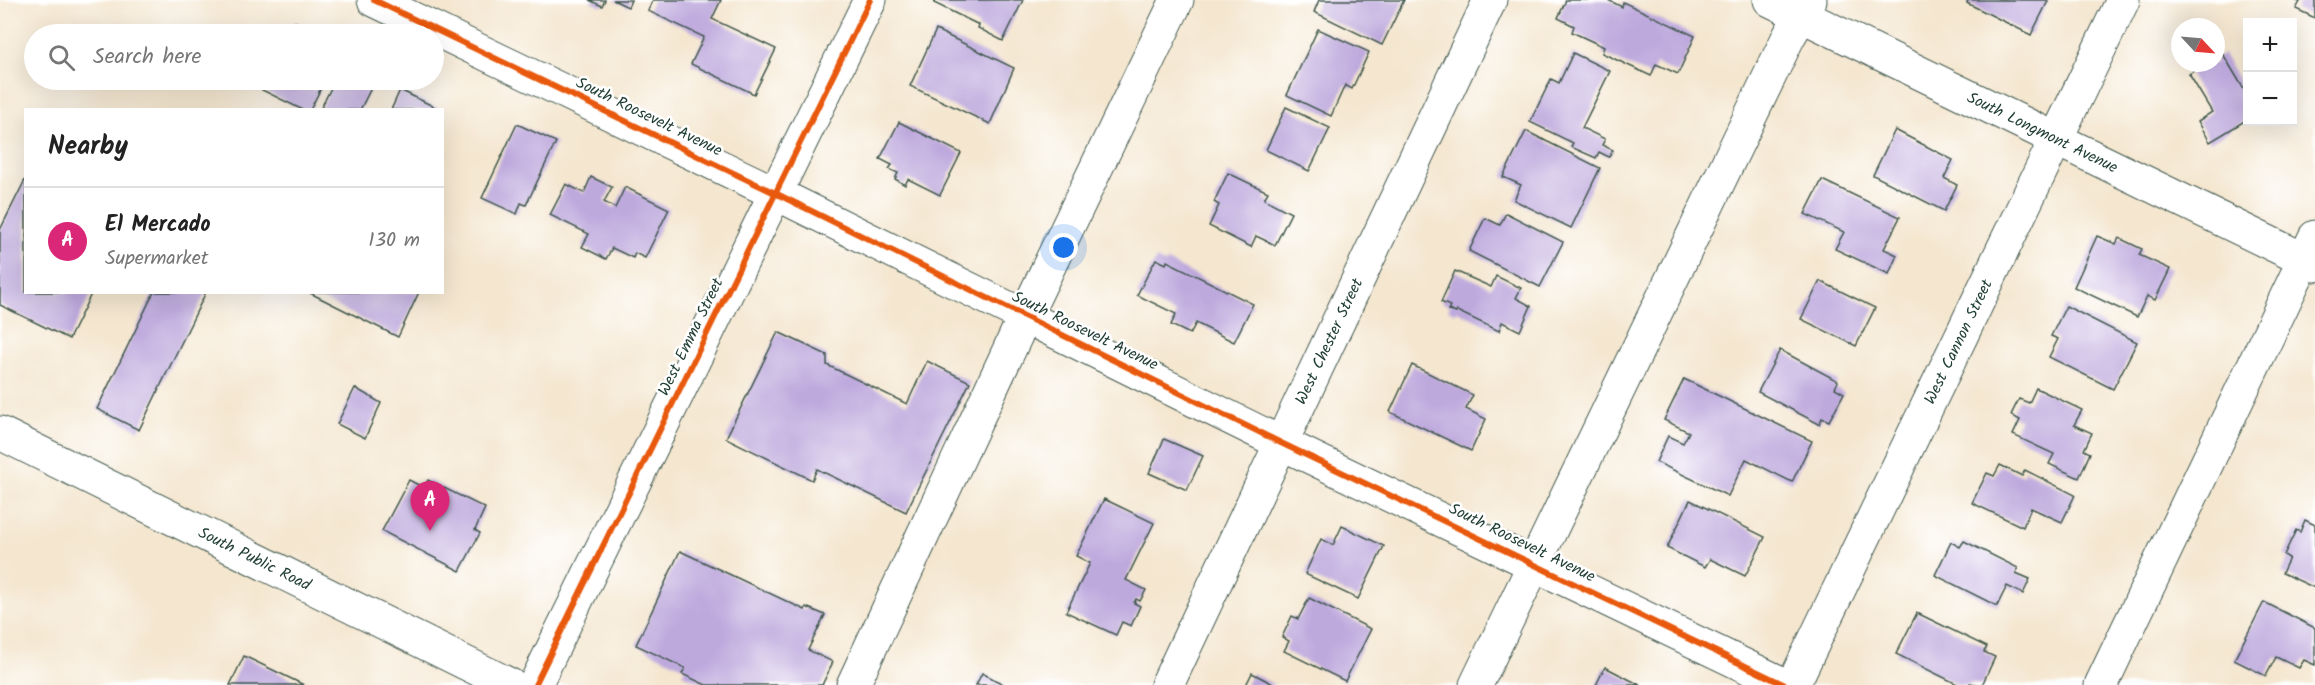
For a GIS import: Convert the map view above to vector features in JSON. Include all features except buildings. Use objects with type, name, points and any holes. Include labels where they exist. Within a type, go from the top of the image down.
[{"type":"street","name":"South Roosevelt Avenue","points":[[374,0],[424,24]]},
{"type":"street","name":"West Emma Street","points":[[535,685],[870,0]]},
{"type":"street","points":[[853,685],[1024,316],[1177,0]]},
{"type":"street","name":"West Chester Street","points":[[1167,685],[1490,0]]},
{"type":"street","name":"South Longmont Avenue","points":[[1770,0],[1805,7],[2056,138],[2311,254]]},
{"type":"street","name":"West Cannon Street","points":[[1793,685],[2123,0]]},
{"type":"street","points":[[1476,685],[1805,7]]},
{"type":"street","name":"South Roosevelt Avenue","points":[[444,34],[1785,685]]},
{"type":"street","points":[[2101,685],[2311,254]]},
{"type":"street","name":"South Public Road","points":[[0,432],[510,685]]},
{"type":"cycle path","points":[[374,0],[424,24]]},
{"type":"cycle path","points":[[535,685],[870,0]]},
{"type":"cycle path","points":[[444,34],[777,194],[1281,443],[1785,685]]},
{"type":"place","name":"El Mercado","points":[[430,531]]}]
